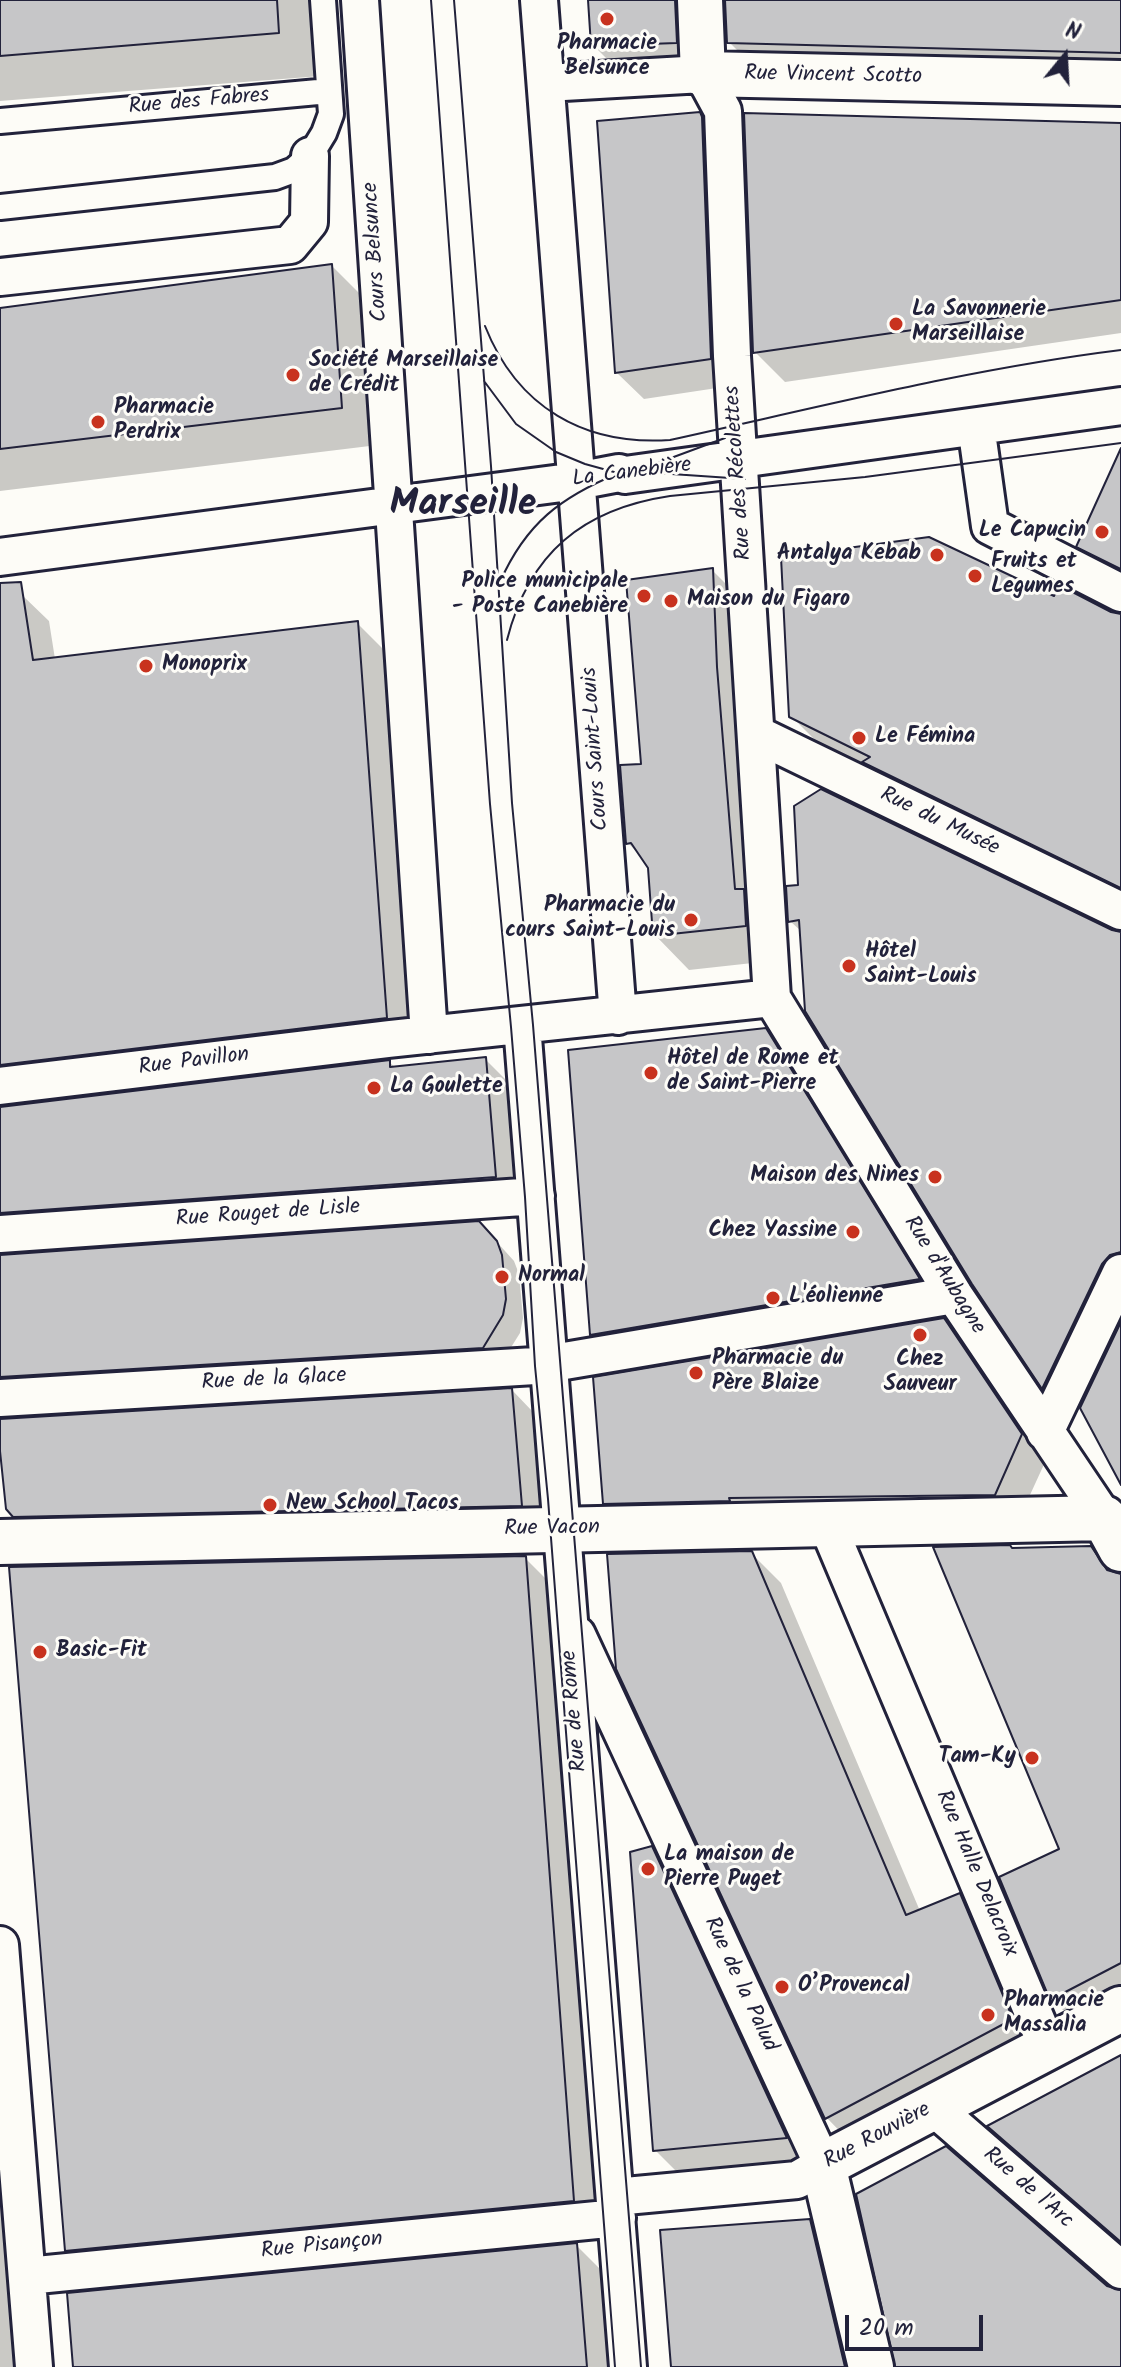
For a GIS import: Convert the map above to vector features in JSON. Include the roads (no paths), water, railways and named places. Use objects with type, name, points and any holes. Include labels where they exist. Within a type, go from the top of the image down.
[{"type":"street","name":"Cours Belsunce","points":[[360,0],[394,503]]},
{"type":"street","points":[[539,0],[577,481]]},
{"type":"street","name":"Rue des Récolettes","points":[[700,0],[703,74],[723,111],[732,356],[772,998]]},
{"type":"street","name":"Rue Vincent Scotto","points":[[546,83],[703,74],[1121,83]]},
{"type":"street","points":[[0,277],[290,245],[309,222],[310,156]]},
{"type":"street","name":"La Canebière","points":[[0,557],[619,473],[625,475],[740,461],[1121,406]]},
{"type":"street","points":[[978,440],[990,526],[1121,593]]},
{"type":"street","name":"Cours Saint-Louis","points":[[577,481],[618,1016]]},
{"type":"street","points":[[394,503],[429,1035],[523,1040],[618,1016],[772,998]]},
{"type":"street","name":"Rue du Musée","points":[[756,734],[1121,911]]},
{"type":"street","name":"Rue d'Aubagne","points":[[772,998],[954,1295],[1113,1533]]},
{"type":"street","name":"Rue Pavillon","points":[[0,1086],[429,1035]]},
{"type":"street","name":"Rue de Rome","points":[[523,1040],[628,2367]]},
{"type":"street","name":"Rue Rouget de Lisle","points":[[0,1234],[536,1196]]},
{"type":"street","points":[[1045,1432],[1121,1273]]},
{"type":"street","name":"Rue de la Glace","points":[[0,1398],[548,1365],[954,1295]]},
{"type":"street","name":"Rue Vacon","points":[[0,1542],[827,1524],[1113,1533]]},
{"type":"street","name":"Rue Halle Delacroix","points":[[827,1524],[1048,2048]]},
{"type":"street","name":"Rue de la Palud","points":[[568,1616],[823,2165],[871,2367]]},
{"type":"street","points":[[1,1959],[34,2367]]},
{"type":"street","name":"Rue Rouvière","points":[[616,2207],[797,2180],[1121,2009]]},
{"type":"street","name":"Rue de l'Arc","points":[[933,2107],[1121,2270]]},
{"type":"street","name":"Rue Pisançon","points":[[27,2276],[616,2207]]},
{"type":"lane","points":[[0,207],[275,177],[294,170],[310,156],[331,114],[323,0]]},
{"type":"lane","name":"Rue des Fabres","points":[[0,121],[329,91]]},
{"type":"tram line","points":[[431,0],[490,804],[525,1197],[535,1366],[615,2367]]},
{"type":"tram line","points":[[454,0],[491,466],[512,803],[533,1025],[641,2367]]},
{"type":"tram line","points":[[485,326],[515,379],[557,416],[609,436],[639,440],[670,440],[951,378],[1121,350]]},
{"type":"tram line","points":[[484,381],[516,424],[556,452],[585,464],[625,475],[657,473],[745,479]]},
{"type":"tram line","points":[[500,582],[521,543],[563,502],[619,473],[625,475],[725,438]]},
{"type":"tram line","points":[[507,640],[530,583],[545,560],[564,540],[586,524],[639,502],[670,496],[865,477],[1121,443]]},
{"type":"place","name":"Pharmacie Belsunce","points":[[607,19]]},
{"type":"place","name":"La Savonnerie Marseillaise","points":[[896,324]]},
{"type":"place","name":"Société Marseillaise de Crédit","points":[[293,375]]},
{"type":"place","name":"Pharmacie Perdrix","points":[[98,422]]},
{"type":"place","name":"Le Capucin","points":[[1102,532]]},
{"type":"place","name":"Antalya Kebab","points":[[937,555]]},
{"type":"place","name":"Fruits et Legumes","points":[[975,576]]},
{"type":"place","name":"Police municipale - Poste Canebière","points":[[644,596]]},
{"type":"place","name":"Maison du Figaro","points":[[671,601]]},
{"type":"place","name":"Monoprix","points":[[146,666]]},
{"type":"place","name":"Le Fémina","points":[[859,738]]},
{"type":"place","name":"Pharmacie du cours Saint-Louis","points":[[691,920]]},
{"type":"place","name":"Hôtel Saint-Louis","points":[[849,966]]},
{"type":"place","name":"Hôtel de Rome et de Saint-Pierre","points":[[651,1073]]},
{"type":"place","name":"La Goulette","points":[[374,1088]]},
{"type":"place","name":"Maison des Nines","points":[[935,1177]]},
{"type":"place","name":"Chez Yassine","points":[[853,1232]]},
{"type":"place","name":"Normal","points":[[502,1277]]},
{"type":"place","name":"L'éolienne","points":[[773,1298]]},
{"type":"place","name":"Chez Sauveur","points":[[920,1335]]},
{"type":"place","name":"Pharmacie du Père Blaize","points":[[696,1373]]},
{"type":"place","name":"New School Tacos","points":[[270,1505]]},
{"type":"place","name":"Basic-Fit","points":[[40,1652]]},
{"type":"place","name":"Tam-Ky","points":[[1032,1758]]},
{"type":"place","name":"La maison de Pierre Puget","points":[[648,1869]]},
{"type":"place","name":"O’Provencal","points":[[782,1987]]},
{"type":"place","name":"Pharmacie Massalia","points":[[988,2015]]},
{"type":"district","name":"Marseille","points":[[463,508]]}]
